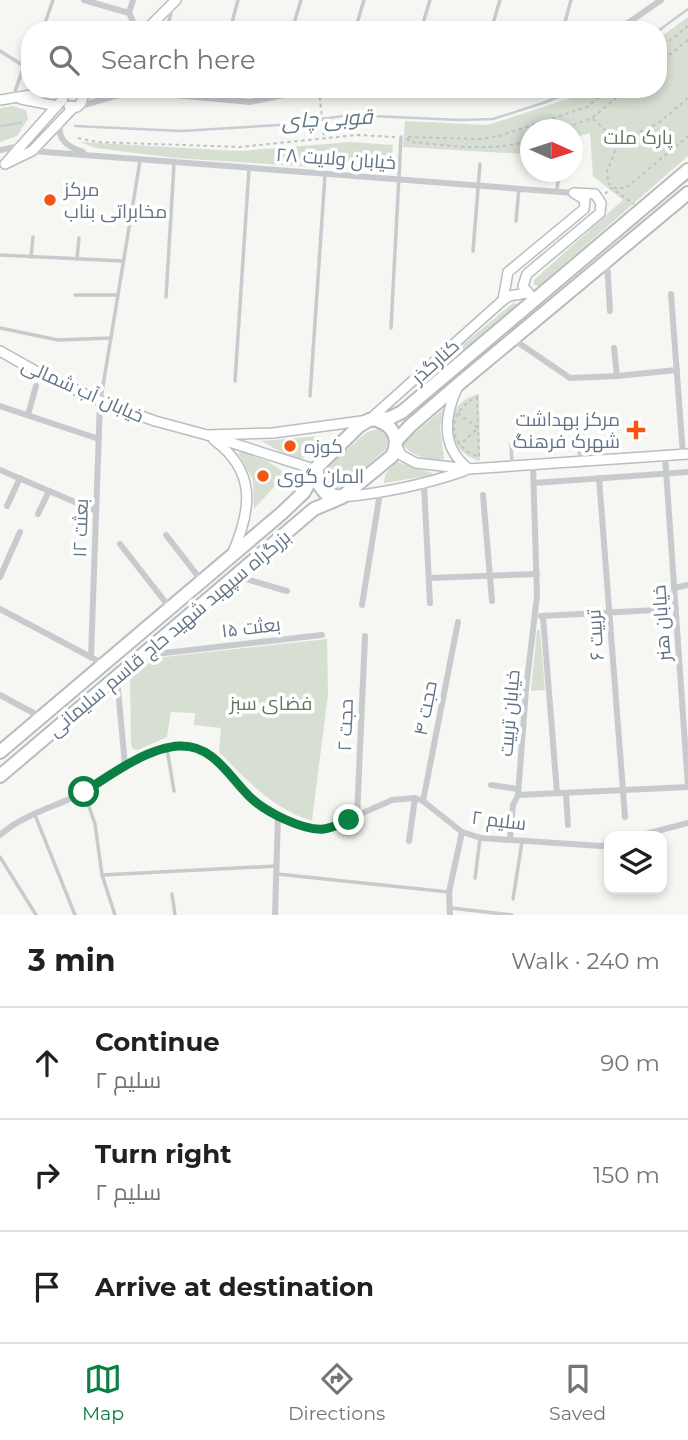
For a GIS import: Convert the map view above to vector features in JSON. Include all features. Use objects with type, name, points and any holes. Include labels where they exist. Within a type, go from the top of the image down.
[{"type":"highway","points":[[374,421],[402,412],[688,170]]},
{"type":"highway","points":[[396,443],[410,426],[460,383],[688,193]]},
{"type":"highway","points":[[374,421],[391,428],[396,443]]},
{"type":"highway","name":"بزرگراه سپهبد شهید حاج قاسم سلیمانی","points":[[0,752],[232,556],[304,492],[319,463],[359,426],[374,421]]},
{"type":"highway","name":"بزرگراه سپهبد شهید حاج قاسم سلیمانی","points":[[0,776],[314,509],[342,497],[387,461],[392,456],[396,443]]},
{"type":"highway","points":[[317,470],[317,482],[321,488],[329,495],[342,497]]},
{"type":"main road","points":[[155,21],[175,1]]},
{"type":"main road","points":[[0,100],[21,96]]},
{"type":"main road","points":[[13,97],[68,106],[78,105]]},
{"type":"main road","points":[[2,166],[62,98]]},
{"type":"main road","points":[[78,105],[81,98]]},
{"type":"main road","points":[[2,166],[32,151],[84,98]]},
{"type":"main road","points":[[21,146],[32,151]]},
{"type":"main road","points":[[506,280],[513,287],[523,282],[527,274],[600,213],[601,203],[596,194],[574,193]]},
{"type":"main road","points":[[502,301],[511,269],[582,212],[584,200],[574,193]]},
{"type":"main road","points":[[523,282],[527,293]]},
{"type":"main road","points":[[502,301],[509,296],[543,294]]},
{"type":"main road","name":"کنارگذر","points":[[374,421],[502,301]]},
{"type":"main road","name":"خیابان آب شمالی","points":[[0,351],[39,373],[100,401],[155,421],[317,470]]},
{"type":"main road","points":[[460,383],[449,408],[447,432],[455,455],[469,469]]},
{"type":"main road","name":"خیابان آب شمالی","points":[[207,435],[273,433],[374,421]]},
{"type":"main road","points":[[207,435],[234,457],[247,487],[245,522],[232,556]]},
{"type":"main road","points":[[396,443],[401,455],[416,463],[469,469],[685,455]]},
{"type":"main road","points":[[342,497],[380,494],[424,485],[469,469]]},
{"type":"street","points":[[84,0],[129,13]]},
{"type":"street","points":[[132,21],[129,13],[133,0]]},
{"type":"street","points":[[631,21],[661,0]]},
{"type":"street","points":[[78,105],[102,98]]},
{"type":"street","points":[[196,98],[250,102],[273,98]]},
{"type":"street","name":"خیابان ولایت ۲۸","points":[[61,121],[59,132],[66,145],[95,155]]},
{"type":"street","points":[[0,150],[21,146]]},
{"type":"street","name":"خیابان ولایت ۲۸","points":[[32,151],[574,193]]},
{"type":"street","points":[[607,262],[610,311]]},
{"type":"street","points":[[671,294],[685,455]]},
{"type":"street","points":[[513,339],[570,378],[677,370]]},
{"type":"street","points":[[614,348],[617,376]]},
{"type":"street","points":[[28,415],[36,386]]},
{"type":"street","name":"بعثت ۱۲","points":[[91,657],[100,401]]},
{"type":"street","points":[[0,406],[99,439]]},
{"type":"street","name":"خیابان هنر","points":[[665,456],[688,787]]},
{"type":"street","name":"خیابان تربیت","points":[[510,839],[513,805],[518,792],[526,689],[539,616],[533,465]]},
{"type":"street","points":[[0,470],[96,511]]},
{"type":"street","points":[[534,483],[688,472]]},
{"type":"street","points":[[7,506],[20,478]]},
{"type":"street","name":"تربیت ۶","points":[[599,478],[625,817]]},
{"type":"street","points":[[424,485],[430,603]]},
{"type":"street","points":[[38,514],[49,491]]},
{"type":"street","points":[[362,605],[380,494]]},
{"type":"street","points":[[483,495],[492,601]]},
{"type":"street","points":[[0,577],[20,533]]},
{"type":"street","points":[[166,535],[202,581]]},
{"type":"street","points":[[120,544],[170,608]]},
{"type":"street","points":[[429,579],[537,574]]},
{"type":"street","points":[[236,576],[287,591]]},
{"type":"street","points":[[674,587],[688,585]]},
{"type":"street","points":[[557,793],[539,616],[676,609]]},
{"type":"street","points":[[0,610],[104,664]]},
{"type":"street","name":"حجت ۴","points":[[423,801],[458,622]]},
{"type":"street","name":"بعثت ۱۵","points":[[142,656],[322,635]]},
{"type":"street","name":"حجت ۲","points":[[357,816],[365,636]]},
{"type":"street","points":[[117,676],[125,765]]},
{"type":"street","points":[[0,695],[41,717]]},
{"type":"street","points":[[0,835],[18,821],[84,792],[125,765],[166,748],[189,746],[206,752],[219,762],[253,800],[278,816],[303,826],[323,829],[392,800],[415,797],[409,841]]},
{"type":"street","points":[[491,785],[518,792],[557,793],[688,787]]},
{"type":"street","points":[[566,793],[568,825]]},
{"type":"street","name":"سلیم ۲","points":[[415,797],[461,832],[481,838],[604,845]]},
{"type":"street","points":[[275,915],[278,816]]},
{"type":"street","points":[[657,831],[688,823]]},
{"type":"street","points":[[450,912],[449,892],[461,832]]},
{"type":"lane","points":[[46,21],[53,0]]},
{"type":"lane","points":[[233,21],[239,0]]},
{"type":"lane","points":[[295,21],[301,0]]},
{"type":"lane","points":[[358,21],[364,0]]},
{"type":"lane","points":[[424,21],[430,0]]},
{"type":"lane","points":[[494,21],[500,0]]},
{"type":"lane","points":[[565,21],[570,0]]},
{"type":"lane","points":[[169,21],[175,1]]},
{"type":"lane","points":[[0,51],[21,64]]},
{"type":"lane","points":[[13,97],[21,74]]},
{"type":"lane","points":[[391,328],[398,179],[404,137]]},
{"type":"lane","points":[[100,401],[140,159]]},
{"type":"lane","points":[[166,297],[174,162]]},
{"type":"lane","points":[[473,251],[480,164]]},
{"type":"lane","points":[[235,381],[249,167]]},
{"type":"lane","points":[[310,396],[325,173]]},
{"type":"lane","points":[[557,191],[558,182]]},
{"type":"lane","points":[[516,221],[519,188]]},
{"type":"lane","points":[[31,257],[33,237]]},
{"type":"lane","points":[[77,259],[79,238]]},
{"type":"lane","points":[[0,256],[123,261]]},
{"type":"lane","points":[[75,295],[118,295]]},
{"type":"lane","points":[[0,328],[58,340],[111,338]]},
{"type":"lane","points":[[578,435],[580,462]]},
{"type":"lane","points":[[511,443],[512,467]]},
{"type":"lane","points":[[166,748],[174,791]]},
{"type":"lane","points":[[84,792],[95,824],[102,876],[115,915]]},
{"type":"lane","points":[[34,813],[75,915]]},
{"type":"lane","points":[[475,878],[481,838]]},
{"type":"lane","points":[[513,899],[522,839]]},
{"type":"lane","points":[[0,857],[36,915]]},
{"type":"lane","points":[[102,876],[276,870],[449,892]]},
{"type":"lane","points":[[172,894],[175,915]]},
{"type":"lane","points":[[450,912],[512,915]]},
{"type":"path","points":[[667,43],[688,26]]},
{"type":"path","points":[[667,57],[688,40]]},
{"type":"path","points":[[687,97],[660,122],[620,142],[606,175],[608,183],[618,189],[628,186],[688,136]]},
{"type":"path","points":[[320,98],[324,139]]},
{"type":"path","points":[[78,138],[97,142],[240,147],[357,135],[480,139],[499,136],[587,107],[598,98]]},
{"type":"path","points":[[583,121],[592,118],[616,98]]},
{"type":"path","points":[[592,118],[620,142]]},
{"type":"path","points":[[404,137],[410,142],[485,147],[520,144]]},
{"type":"path","points":[[611,188],[636,205]]},
{"type":"path","points":[[477,397],[478,457],[466,452],[460,445],[454,428],[457,412],[467,401],[477,397]]},
{"type":"path","points":[[457,412],[478,428]]},
{"type":"path","points":[[460,445],[478,428]]},
{"type":"green space","name":"پارک ملت","points":[[688,17],[688,156],[539,286],[534,285],[534,280],[623,200],[593,176],[590,133],[583,135],[583,119],[520,119],[520,154],[403,147],[405,121],[487,125],[572,98],[667,98],[667,32]]},
{"type":"green space","points":[[13,106],[26,110],[28,119],[17,136],[0,142],[0,108]]},
{"type":"green space","points":[[80,142],[239,151],[351,142],[393,145],[391,172],[175,158],[96,148]]},
{"type":"green space","points":[[513,303],[519,305],[442,368],[441,365],[453,353]]},
{"type":"green space","points":[[479,394],[480,461],[459,448],[451,427],[452,417],[458,407],[466,399]]},
{"type":"green space","points":[[444,409],[440,428],[444,459],[422,457],[403,445],[404,442]]},
{"type":"green space","points":[[379,429],[388,437],[386,449],[343,487],[334,488],[327,484],[324,477],[326,468],[367,432]]},
{"type":"green space","points":[[319,436],[322,438],[298,461],[261,441]]},
{"type":"green space","points":[[238,453],[267,461],[282,471],[281,479],[254,509],[253,480]]},
{"type":"green space","points":[[398,462],[433,475],[384,483],[388,471]]},
{"type":"green space","points":[[537,630],[540,630],[545,690],[531,691]]},
{"type":"green space","name":"فضای سبز","points":[[327,639],[328,694],[312,821],[284,809],[251,783],[219,752],[221,728],[194,725],[195,713],[171,712],[167,737],[138,750],[133,749],[130,676],[155,658]]},
{"type":"waterway","name":"قوبی چای","points":[[667,24],[688,9]]},
{"type":"waterway","name":"قوبی چای","points":[[75,126],[181,131],[279,125],[350,115],[493,119],[555,98]]},
{"type":"waterway","name":"قوبی چای","points":[[0,126],[21,123]]},
{"type":"place","name":"مرکز مخابراتی بناب","points":[[50,200]]},
{"type":"place","name":"مرکز بهداشت شهرک فرهنگ","points":[[636,430]]},
{"type":"place","name":"کوزه","points":[[290,446]]},
{"type":"place","name":"المان گوی","points":[[263,476]]},
{"type":"route","points":[[84,792],[125,765],[166,748],[189,746],[212,756],[253,800],[278,816],[303,826],[323,829],[349,820]]}]
